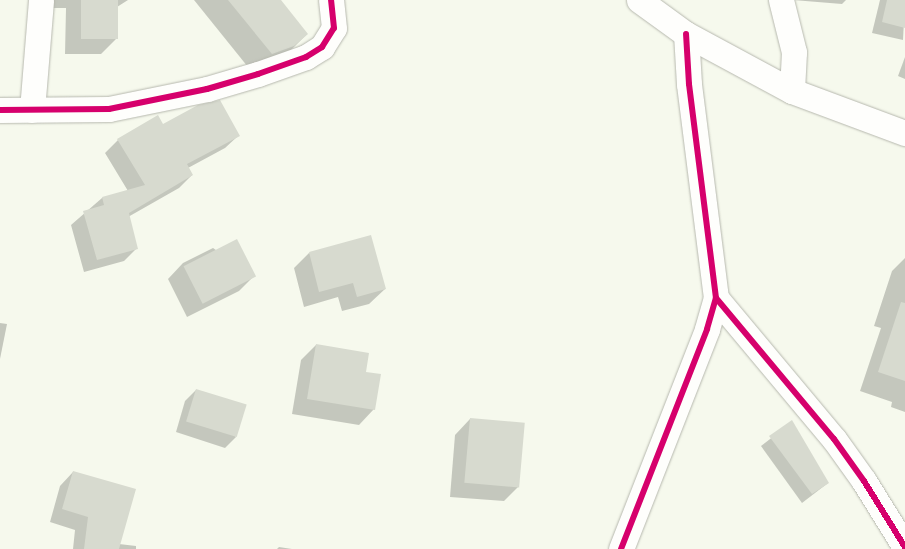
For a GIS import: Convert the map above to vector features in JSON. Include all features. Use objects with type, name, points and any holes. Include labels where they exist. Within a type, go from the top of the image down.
[{"type":"street","points":[[32,110],[41,0]]},
{"type":"street","points":[[0,110],[109,109],[207,89],[306,57],[322,47],[334,28],[331,0]]},
{"type":"street","points":[[639,0],[686,34],[792,91],[905,134]]},
{"type":"street","points":[[781,0],[794,52],[792,91]]},
{"type":"street","points":[[621,549],[708,329],[716,298],[689,84],[686,34]]},
{"type":"street","points":[[716,298],[834,439],[864,481],[905,548]]},
{"type":"building","points":[[81,0],[118,0],[118,39],[81,39]]},
{"type":"building","points":[[228,0],[281,0],[308,34],[294,46],[272,54]]},
{"type":"building","points":[[887,0],[905,0],[905,28],[882,22]]},
{"type":"building","points":[[220,100],[240,136],[187,164],[193,175],[129,213],[138,249],[97,260],[83,211],[104,205],[102,197],[145,185],[117,139],[158,115],[163,124],[198,105]]},
{"type":"building","points":[[371,235],[386,289],[357,297],[353,283],[319,292],[309,252]]},
{"type":"building","points":[[237,239],[256,276],[203,304],[184,266]]},
{"type":"building","points":[[901,302],[905,303],[905,381],[878,372]]},
{"type":"building","points":[[316,344],[369,353],[366,372],[381,374],[375,410],[307,399]]},
{"type":"building","points":[[196,389],[247,404],[237,437],[186,422]]},
{"type":"building","points":[[470,418],[525,423],[519,488],[464,483]]},
{"type":"building","points":[[792,420],[829,483],[812,494],[769,436]]},
{"type":"building","points":[[73,471],[136,489],[119,549],[84,549],[88,517],[62,509]]},
{"type":"cycle path","points":[[0,110],[109,109],[207,89],[258,74],[306,57],[322,47],[334,28],[331,0]]},
{"type":"cycle path","points":[[621,549],[707,329],[716,298],[689,84],[686,34]]},
{"type":"cycle path","points":[[716,298],[834,439],[864,481],[905,547]]}]
